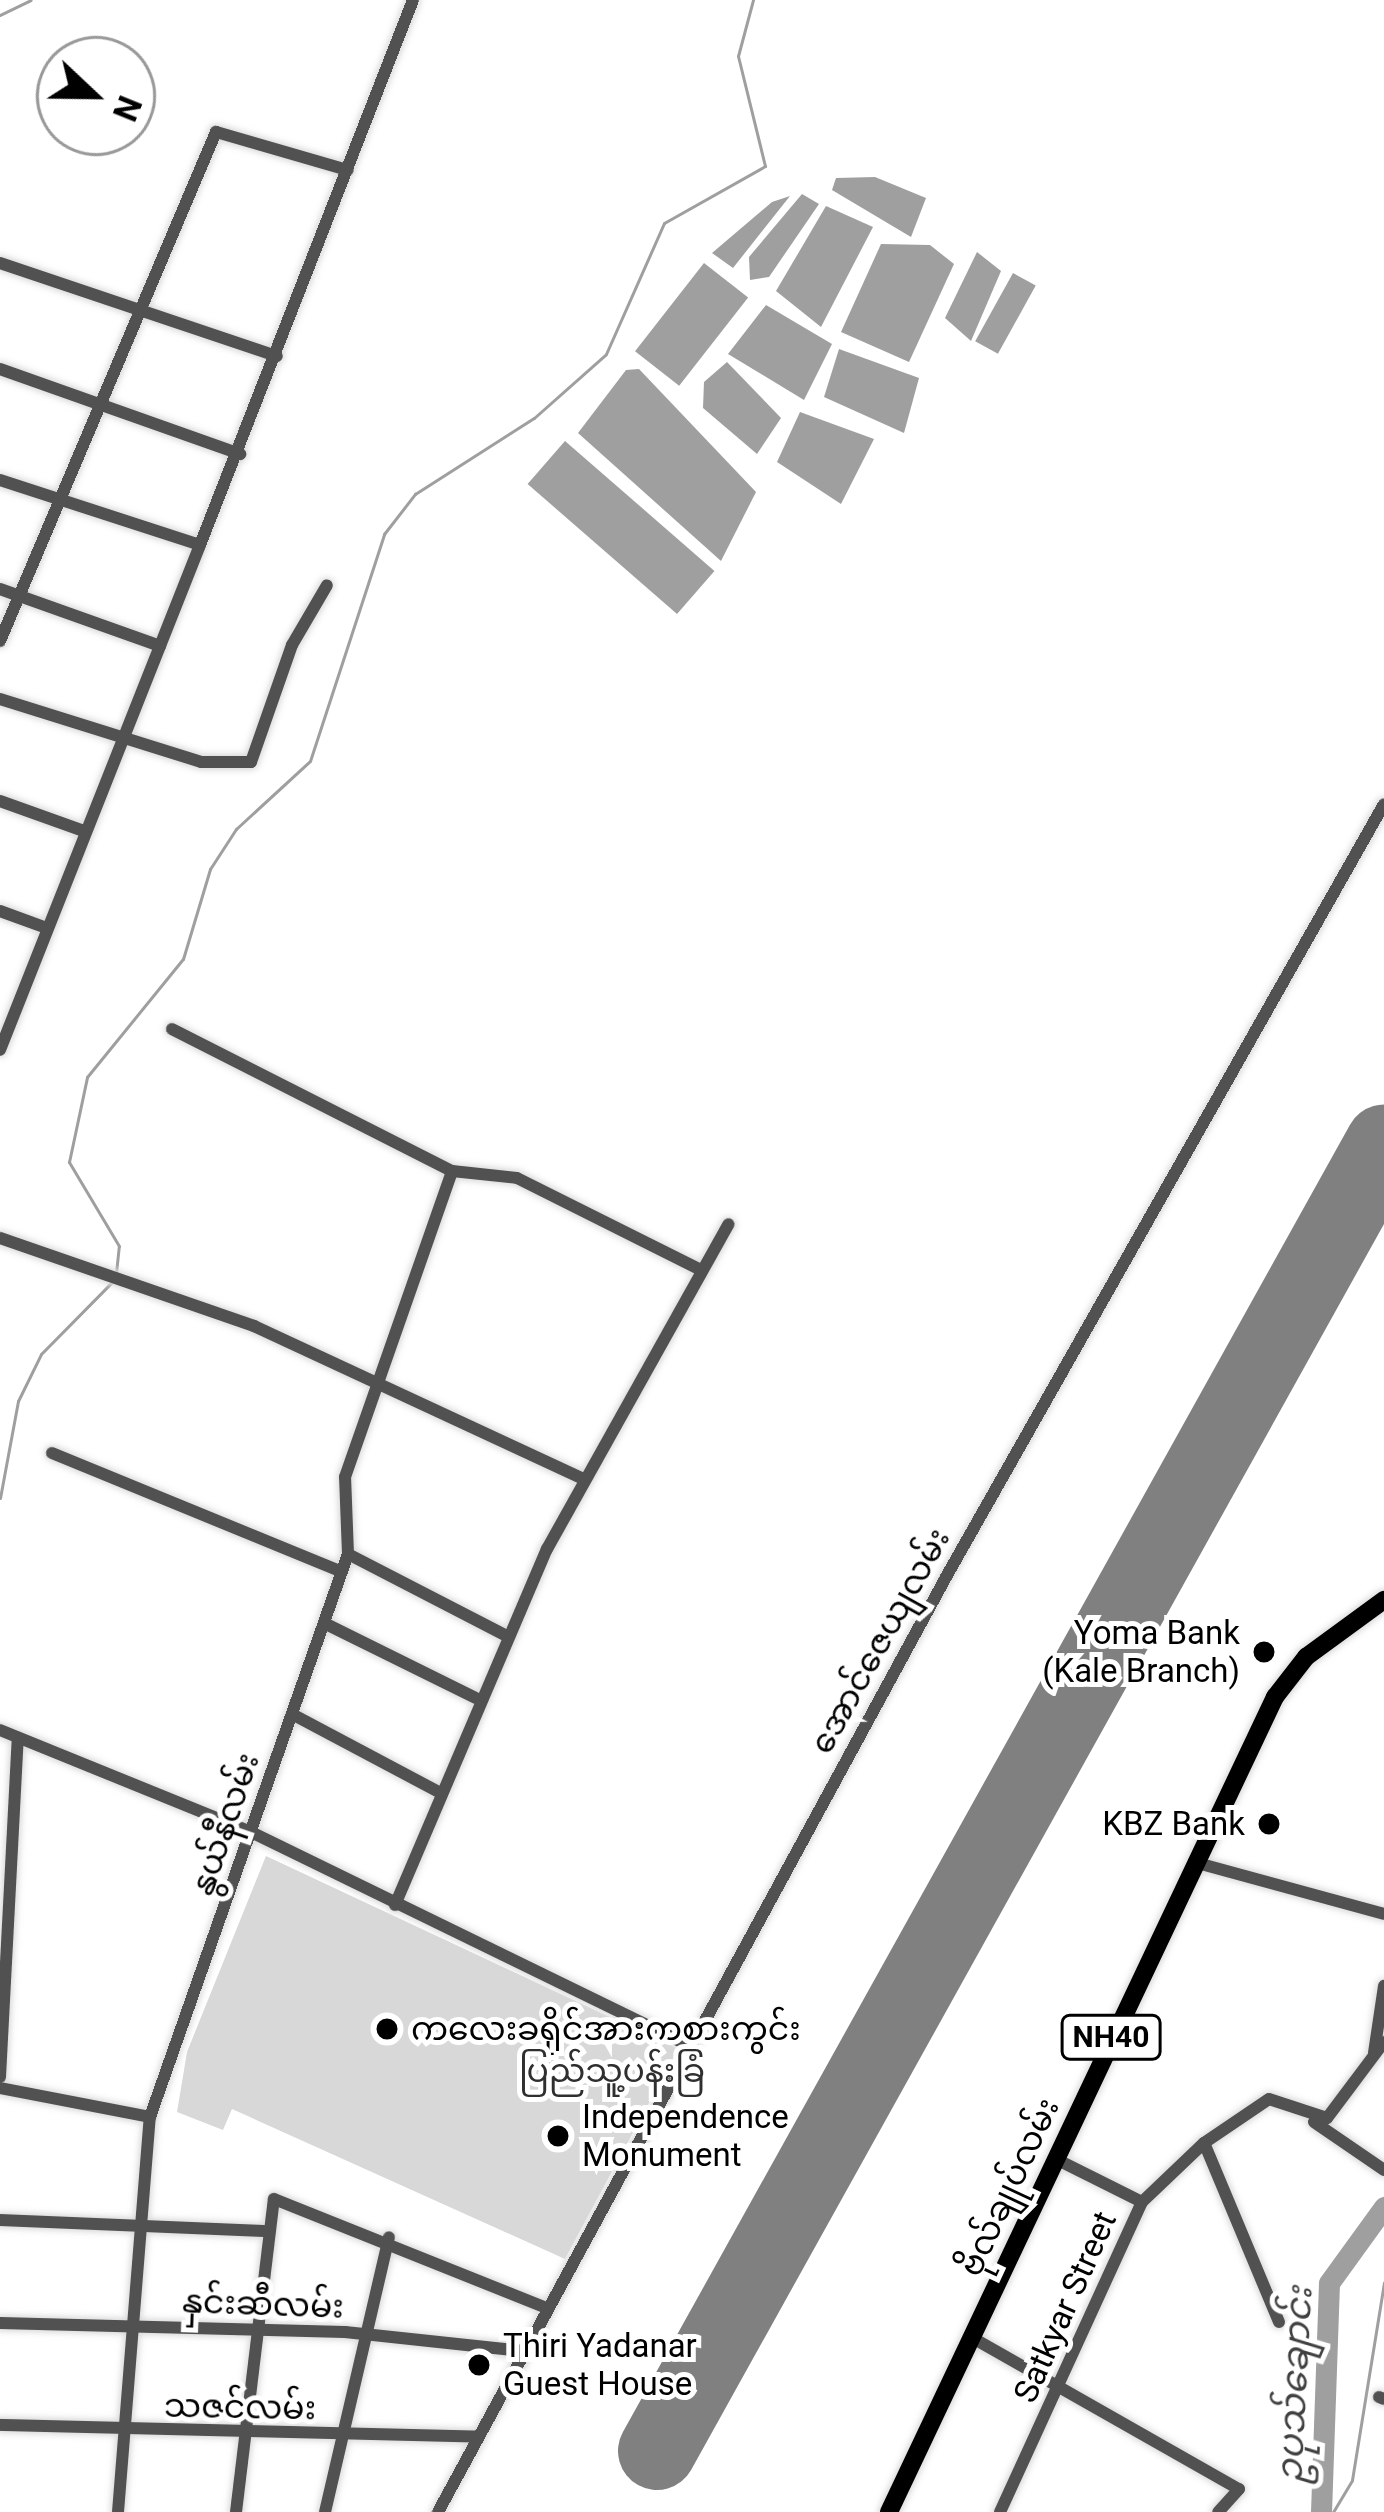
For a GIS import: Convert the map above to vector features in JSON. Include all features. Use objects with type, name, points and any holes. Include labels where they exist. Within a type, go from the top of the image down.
[{"type":"highway","name":"ဗိုလ်ချုပ်လမ်း","points":[[889,2512],[1194,1862],[1292,1673],[1384,1600]]},
{"type":"street","points":[[0,1050],[5,1023],[240,454],[413,0]]},
{"type":"street","points":[[0,641],[146,311],[216,132],[348,170]]},
{"type":"street","points":[[0,262],[278,356]]},
{"type":"street","points":[[0,369],[240,454]]},
{"type":"street","points":[[0,481],[200,545]]},
{"type":"street","points":[[0,699],[121,740],[231,768],[251,762],[292,645],[327,585]]},
{"type":"street","points":[[0,589],[160,646]]},
{"type":"street","points":[[0,800],[84,831]]},
{"type":"street","name":"အောင်ဇေယျလမ်း","points":[[438,2512],[688,2044],[1384,804]]},
{"type":"street","points":[[0,910],[47,928]]},
{"type":"street","points":[[172,1029],[452,1171],[517,1178],[701,1270]]},
{"type":"street","points":[[452,1171],[345,1477],[349,1554],[507,1636]]},
{"type":"street","points":[[395,1905],[476,1699],[582,1478],[729,1224]]},
{"type":"street","points":[[0,1238],[382,1382],[582,1478]]},
{"type":"street","points":[[52,1453],[340,1571]]},
{"type":"street","name":"နွယ်နီလမ်း","points":[[118,2512],[150,2117],[349,1554]]},
{"type":"street","points":[[324,1623],[476,1699]]},
{"type":"street","points":[[292,1714],[437,1791]]},
{"type":"street","points":[[0,1730],[251,1832],[688,2044]]},
{"type":"street","points":[[0,2077],[18,1738]]},
{"type":"street","points":[[1194,1862],[1384,1914]]},
{"type":"street","points":[[1374,2055],[1384,1986]]},
{"type":"street","points":[[1384,2042],[1314,2122],[1384,2170]]},
{"type":"street","points":[[0,2088],[150,2117]]},
{"type":"street","name":"Satkyar Street","points":[[1000,2512],[1142,2202],[1204,2144],[1269,2099],[1314,2122]]},
{"type":"street","points":[[1204,2144],[1279,2322]]},
{"type":"street","points":[[1056,2159],[1142,2202]]},
{"type":"street","points":[[236,2512],[263,2231],[280,2197],[389,2237],[546,2308]]},
{"type":"street","points":[[0,2220],[263,2231]]},
{"type":"street","points":[[325,2512],[389,2237]]},
{"type":"street","name":"နှင်းဆီလမ်း","points":[[0,2323],[368,2335],[523,2350]]},
{"type":"street","points":[[971,2337],[1061,2381],[1239,2489],[1218,2512]]},
{"type":"street","name":"သဇင်လမ်း","points":[[0,2426],[478,2437]]},
{"type":"green space","name":"ကလေးခရိုင်အားကစားကွင်း","points":[[266,1856],[678,2049],[565,2259],[232,2109],[223,2130],[177,2112],[187,2052]]},
{"type":"shaded area","points":[[875,177],[926,198],[911,237],[832,190],[836,178]]},
{"type":"shaded area","points":[[802,194],[819,204],[769,277],[750,280],[749,257]]},
{"type":"shaded area","points":[[790,196],[733,268],[712,253],[772,202]]},
{"type":"shaded area","points":[[826,206],[873,227],[821,327],[776,291]]},
{"type":"shaded area","points":[[881,244],[930,245],[954,264],[909,362],[841,332]]},
{"type":"shaded area","points":[[977,252],[1001,271],[971,341],[945,318]]},
{"type":"shaded area","points":[[704,263],[748,297],[679,386],[635,351]]},
{"type":"shaded area","points":[[1013,273],[1036,286],[998,354],[975,341]]},
{"type":"shaded area","points":[[766,305],[832,344],[804,400],[728,354]]},
{"type":"shaded area","points":[[839,349],[919,378],[904,433],[824,397]]},
{"type":"shaded area","points":[[727,362],[781,418],[757,454],[703,408],[704,382]]},
{"type":"shaded area","points":[[639,369],[756,492],[721,561],[578,433],[626,370]]},
{"type":"shaded area","points":[[800,412],[874,439],[841,504],[777,462]]},
{"type":"shaded area","points":[[565,441],[714,571],[677,614],[528,484]]},
{"type":"waterway","points":[[0,15],[31,0]]},
{"type":"waterway","points":[[116,1273],[119,1246],[69,1162],[87,1077],[183,959],[210,869],[236,829],[310,761],[384,534],[415,494],[534,418],[606,354],[664,223],[765,166],[738,56],[753,0]]},
{"type":"waterway","points":[[0,1498],[18,1401],[41,1354],[112,1282]]},
{"type":"waterway","name":"ဥပုသ်ချောင်း","points":[[1321,2512],[1329,2283],[1384,2207]]},
{"type":"waterway","points":[[1333,2512],[1352,2480],[1384,2283]]},
{"type":"runway","points":[[657,2451],[1384,1144]]},
{"type":"place","name":"Yoma Bank (Kale Branch)","points":[[1264,1652]]},
{"type":"place","name":"KBZ Bank","points":[[1269,1824]]},
{"type":"place","name":"ကလေးခရိုင်အားကစားကွင်း","points":[[387,2029]]},
{"type":"place","name":"Independence Monument","points":[[558,2136]]},
{"type":"place","name":"Thiri Yadanar Guest House","points":[[479,2365]]},
{"type":"park label","name":"ပြည်သူ့ပန်းခြံ","points":[[612,2071]]}]
